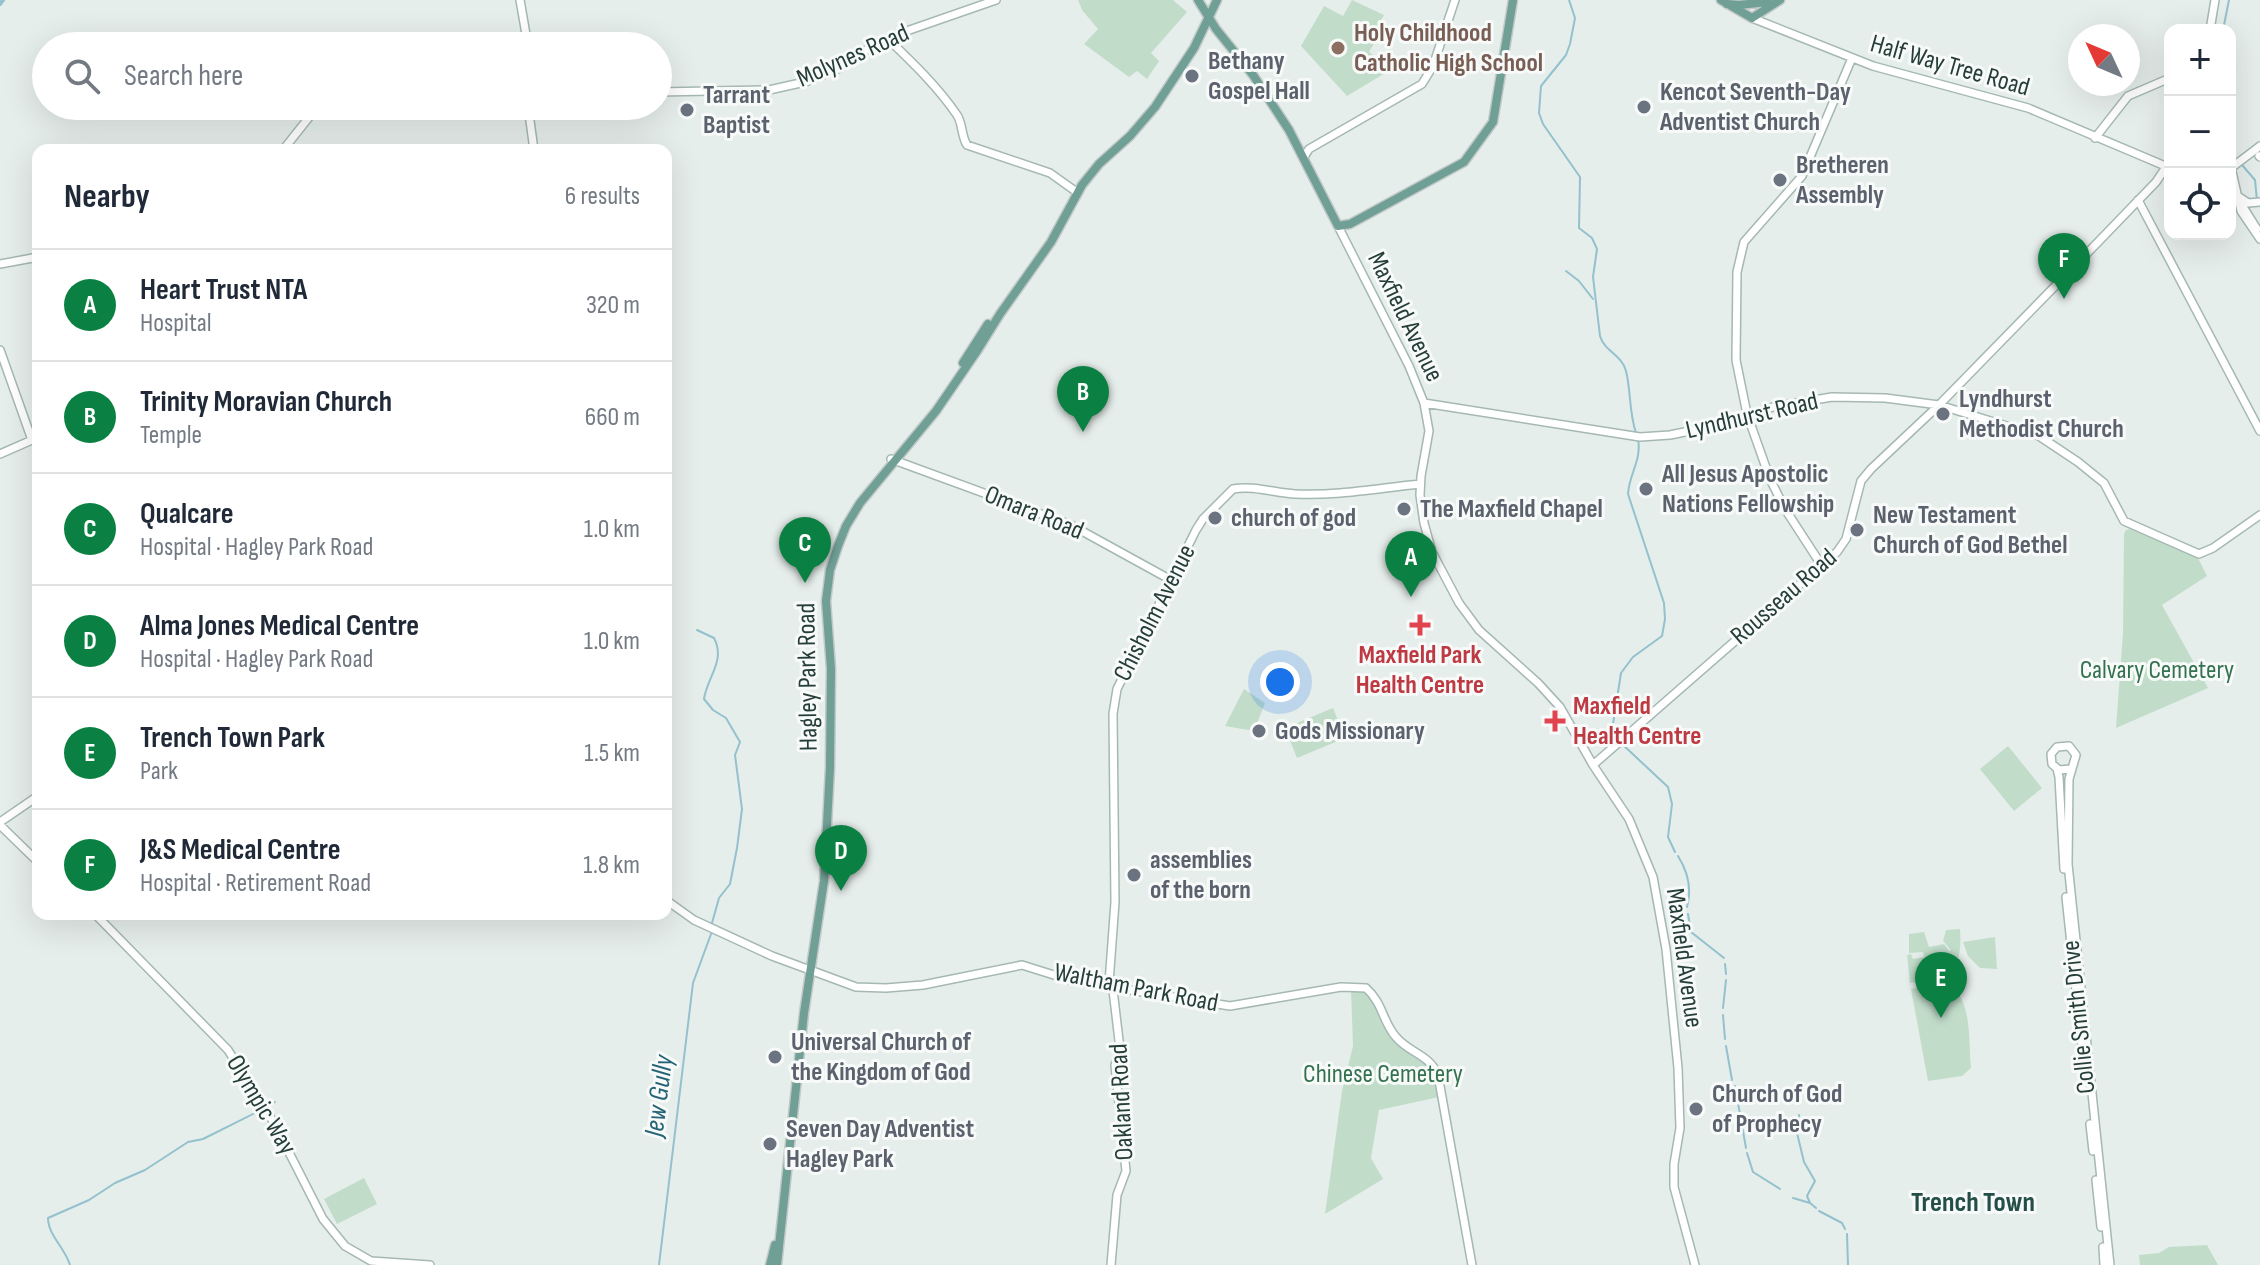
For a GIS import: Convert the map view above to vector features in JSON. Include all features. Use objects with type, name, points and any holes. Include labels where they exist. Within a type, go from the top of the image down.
[{"type":"main road","points":[[1199,0],[1207,4],[1216,0]]},
{"type":"main road","name":"Maxfield Avenue","points":[[1199,0],[1216,29],[1258,81],[1304,157],[1338,226]]},
{"type":"main road","name":"Hagley Park Road","points":[[775,1265],[809,968],[825,865],[831,669],[826,601],[830,570],[850,518],[893,460],[936,411],[1051,242],[1076,191],[1155,107],[1194,48],[1216,0]]},
{"type":"main road","points":[[1338,226],[1350,224],[1464,162],[1493,122],[1513,0]]},
{"type":"main road","points":[[1724,2],[1739,5],[1772,3]]},
{"type":"main road","name":"Half Way Tree Road","points":[[1724,2],[1752,18]]},
{"type":"main road","points":[[1752,18],[1754,12],[1772,3]]},
{"type":"main road","points":[[1765,24],[1763,15],[1772,3]]},
{"type":"main road","name":"Hagley Park Road","points":[[775,1265],[799,1012],[809,968]]},
{"type":"street","points":[[520,0],[526,32]]},
{"type":"street","name":"Molynes Road","points":[[672,92],[769,90],[805,82],[840,68],[888,39],[996,0]]},
{"type":"street","points":[[1304,157],[1309,149],[1422,84],[1433,66],[1455,0]]},
{"type":"street","points":[[2211,24],[2215,0]]},
{"type":"street","name":"Half Way Tree Road","points":[[1752,18],[1852,58],[2028,108],[2164,166]]},
{"type":"street","points":[[888,39],[926,76],[960,119],[967,145],[1046,172],[1076,191]]},
{"type":"street","points":[[1822,566],[1785,509],[1770,479],[1747,414],[1736,360],[1737,272],[1741,252],[1752,232],[1802,176],[1852,58]]},
{"type":"street","points":[[2095,138],[2128,96],[2164,81]]},
{"type":"street","points":[[288,144],[307,120]]},
{"type":"street","points":[[530,120],[533,144]]},
{"type":"street","points":[[2236,165],[2254,155],[2260,156],[2260,147]]},
{"type":"street","points":[[2236,165],[2260,147]]},
{"type":"street","name":"Rousseau Road","points":[[1593,765],[1837,552],[1846,539],[1861,481],[1871,469],[1939,405],[2164,172]]},
{"type":"street","points":[[2236,195],[2258,203],[2249,215]]},
{"type":"street","points":[[2236,198],[2260,237]]},
{"type":"street","points":[[2138,200],[2260,431]]},
{"type":"street","points":[[2236,200],[2260,237]]},
{"type":"street","name":"Maxfield Avenue","points":[[1338,226],[1409,366],[1424,403],[1429,431],[1420,484],[1430,545],[1459,603],[1479,630],[1560,707],[1637,835],[1660,905],[1672,1001],[1680,1111],[1674,1180],[1695,1265]]},
{"type":"street","points":[[0,264],[32,258]]},
{"type":"street","points":[[0,350],[32,440],[0,454]]},
{"type":"street","name":"Lyndhurst Road","points":[[1424,403],[1637,437],[1709,427],[1747,414],[1832,397],[1885,398],[1939,405],[1967,411],[2039,436],[2104,483],[2124,521],[2199,554],[2213,548],[2260,515]]},
{"type":"street","name":"Omara Road","points":[[893,460],[1071,525],[1171,580]]},
{"type":"street","name":"Chisholm Avenue","points":[[1111,986],[1115,902],[1114,698],[1129,661],[1203,519],[1233,489],[1327,494],[1420,484]]},
{"type":"street","points":[[2057,747],[2072,748],[2076,762],[2071,769],[2062,771],[2051,761],[2051,754],[2057,747]]},
{"type":"street","name":"Collie Smith Drive","points":[[2057,769],[2065,885],[2107,1265]]},
{"type":"street","name":"Collie Smith Drive","points":[[2071,769],[2070,885],[2107,1265]]},
{"type":"street","points":[[32,800],[0,823],[32,856]]},
{"type":"street","name":"Waltham Park Road","points":[[672,905],[683,914],[772,956],[847,984],[886,988],[932,983],[1012,965],[1027,965],[1068,980],[1230,1006],[1341,987],[1366,988],[1377,1000],[1397,1039],[1429,1060],[1438,1075],[1472,1265]]},
{"type":"street","name":"Olympic Way","points":[[101,920],[228,1050],[274,1123],[323,1219],[345,1246],[371,1261],[430,1265]]},
{"type":"street","name":"Oakland Road","points":[[1111,986],[1120,1049],[1115,1065],[1126,1171],[1117,1195],[1111,1265]]},
{"type":"green space","points":[[1078,0],[1173,0],[1187,12],[1151,53],[1159,61],[1147,79],[1137,71],[1129,77],[1084,44],[1098,29]]},
{"type":"green space","name":"Holy Childhood Catholic High School","points":[[1352,0],[1384,15],[1381,20],[1386,23],[1369,52],[1392,69],[1347,96],[1301,46],[1324,6],[1343,16]]},
{"type":"green space","name":"Calvary Cemetery","points":[[2130,529],[2198,558],[2207,576],[2162,605],[2208,688],[2116,728],[2123,633],[2124,534]]},
{"type":"green space","points":[[1244,689],[1265,703],[1254,731],[1225,726]]},
{"type":"green space","points":[[1333,708],[1345,738],[1297,758],[1285,728]]},
{"type":"green space","points":[[2008,746],[2042,788],[2014,811],[1980,769]]},
{"type":"green space","points":[[1960,929],[1959,955],[1951,970],[1935,978],[1910,983],[1907,955],[1911,954],[1913,959],[1924,957],[1923,952],[1909,953],[1909,934],[1924,932],[1929,947],[1944,944],[1949,951],[1943,941],[1946,930]]},
{"type":"green space","points":[[1995,937],[1997,969],[1980,968],[1968,956],[1963,942]]},
{"type":"green space","points":[[1943,983],[1953,988],[1965,1007],[1971,1068],[1962,1076],[1928,1081],[1911,989]]},
{"type":"green space","name":"Chinese Cemetery","points":[[1360,988],[1373,997],[1390,1032],[1415,1051],[1435,1073],[1439,1097],[1379,1110],[1371,1158],[1383,1179],[1325,1214],[1342,1091],[1353,1046],[1351,990]]},
{"type":"green space","points":[[364,1178],[377,1204],[337,1224],[324,1199]]},
{"type":"green space","points":[[2207,1245],[2218,1265],[2140,1265],[2139,1255],[2159,1253],[2169,1247]]},
{"type":"waterway","points":[[0,4],[3,0]]},
{"type":"waterway","points":[[1569,0],[1575,18],[1570,44],[1566,55],[1541,86],[1539,113],[1543,124],[1580,177],[1579,228],[1592,238],[1597,249],[1593,277],[1600,336],[1626,371],[1636,433]]},
{"type":"waterway","points":[[2224,24],[2229,0]]},
{"type":"waterway","points":[[2242,165],[2255,180],[2257,201]]},
{"type":"waterway","points":[[1566,271],[1579,281],[1593,299]]},
{"type":"waterway","points":[[1617,740],[1613,724],[1621,673],[1633,657],[1662,636],[1665,619],[1664,603],[1628,494],[1638,454],[1638,439]]},
{"type":"waterway","points":[[697,630],[714,638],[718,654],[704,699],[713,710],[726,718],[740,742],[735,755],[742,809],[737,848],[730,884],[719,898],[712,923]]},
{"type":"waterway","points":[[1622,744],[1668,787],[1672,804],[1668,837],[1675,852]]},
{"type":"waterway","points":[[1678,856],[1688,881],[1687,907]]},
{"type":"waterway","points":[[1688,914],[1691,932],[1724,958]]},
{"type":"waterway","name":"Jew Gully","points":[[659,1265],[693,983],[711,934]]},
{"type":"waterway","points":[[1725,964],[1726,974]]},
{"type":"waterway","points":[[1723,1008],[1726,980]]},
{"type":"waterway","points":[[1723,1015],[1725,1039]]},
{"type":"waterway","points":[[1726,1046],[1732,1080]]},
{"type":"waterway","points":[[1735,1086],[1746,1148]]},
{"type":"waterway","points":[[268,1106],[275,1102]]},
{"type":"waterway","points":[[70,1265],[48,1218],[145,1170],[188,1142],[203,1139],[261,1110]]},
{"type":"waterway","points":[[1799,1115],[1797,1133],[1804,1162],[1815,1181],[1807,1196],[1810,1203]]},
{"type":"waterway","points":[[1747,1153],[1753,1172],[1780,1189]]},
{"type":"waterway","points":[[1793,1198],[1816,1208]]},
{"type":"waterway","points":[[1819,1211],[1842,1223],[1845,1229]]},
{"type":"waterway","points":[[1847,1234],[1848,1265]]},
{"type":"place","name":"Holy Childhood Catholic High School","points":[[1338,48]]},
{"type":"place","name":"Bethany Gospel Hall","points":[[1192,76]]},
{"type":"place","name":"Kencot Seventh-Day Adventist Church","points":[[1644,107]]},
{"type":"place","name":"Tarrant Baptist","points":[[687,110]]},
{"type":"place","name":"Bretheren Assembly","points":[[1780,180]]},
{"type":"place","name":"J&S Medical Centre","points":[[2064,299]]},
{"type":"place","name":"Lyndhurst Methodist Church","points":[[1943,414]]},
{"type":"place","name":"Trinity Moravian Church","points":[[1083,432]]},
{"type":"place","name":"All Jesus Apostolic Nations Fellowship","points":[[1646,489]]},
{"type":"place","name":"The Maxfield Chapel","points":[[1404,509]]},
{"type":"place","name":"church of god","points":[[1215,518]]},
{"type":"place","name":"New Testament Church of God Bethel","points":[[1857,530]]},
{"type":"place","name":"Qualcare","points":[[805,583]]},
{"type":"place","name":"Heart Trust NTA","points":[[1411,597]]},
{"type":"place","name":"Maxfield Park Health Centre","points":[[1420,625]]},
{"type":"place","name":"Maxfield Health Centre","points":[[1555,721]]},
{"type":"place","name":"Gods Missionary","points":[[1259,731]]},
{"type":"place","name":"assemblies of the born","points":[[1134,875]]},
{"type":"place","name":"Alma Jones Medical Centre","points":[[841,891]]},
{"type":"place","name":"Trench Town Park","points":[[1941,1018]]},
{"type":"place","name":"Universal Church of the Kingdom of God","points":[[775,1057]]},
{"type":"place","name":"Church of God of Prophecy","points":[[1696,1109]]},
{"type":"place","name":"Seven Day Adventist Hagley Park","points":[[770,1144]]},
{"type":"district","name":"Trench Town","points":[[1973,1202]]}]
